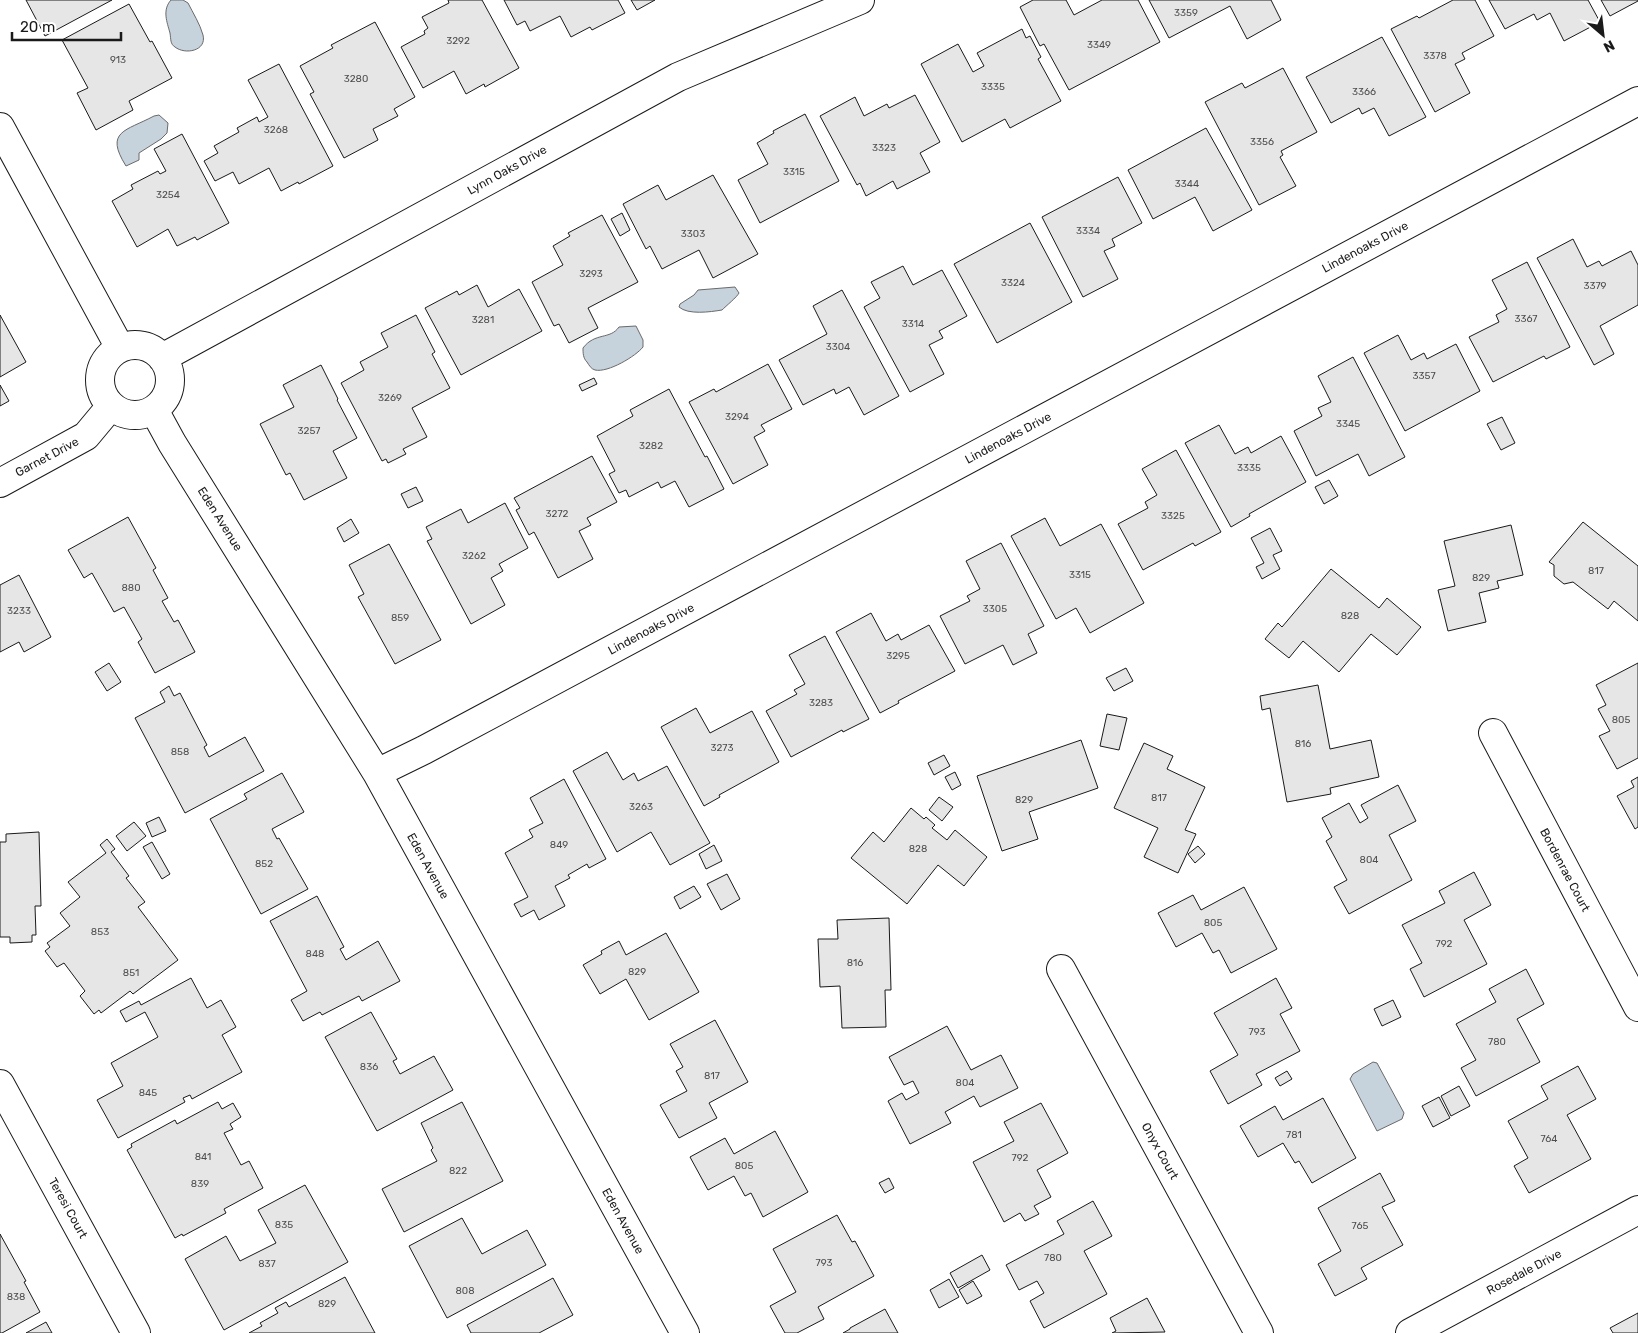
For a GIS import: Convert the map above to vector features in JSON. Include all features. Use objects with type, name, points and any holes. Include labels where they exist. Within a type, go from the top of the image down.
[{"type":"street","name":"Lynn Oaks Drive","points":[[162,358],[678,77],[860,0]]},
{"type":"street","name":"Lindenoaks Drive","points":[[378,773],[1638,101]]},
{"type":"street","points":[[0,127],[120,348]]},
{"type":"street","points":[[131,345],[154,350],[162,358],[168,368],[170,380],[168,392],[154,410],[143,414],[131,415],[120,412],[110,406],[100,386],[100,374],[110,354],[120,348],[131,345]]},
{"type":"street","name":"Garnet Drive","points":[[0,483],[86,436],[110,406]]},
{"type":"street","name":"Eden Avenue","points":[[154,410],[172,443],[378,773],[685,1333]]},
{"type":"street","name":"Bordenrae Court","points":[[1493,734],[1638,1007]]},
{"type":"street","name":"Onyx Court","points":[[1061,969],[1259,1333]]},
{"type":"street","name":"Teresi Court","points":[[0,1084],[136,1333]]},
{"type":"street","name":"Rosedale Drive","points":[[1410,1333],[1638,1210]]},
{"type":"shaded area","points":[[171,0],[183,0],[188,3],[203,35],[202,45],[199,48],[184,51],[172,44],[166,16],[168,4]]},
{"type":"shaded area","points":[[159,115],[168,123],[167,133],[139,153],[139,160],[126,166],[117,146],[121,133]]},
{"type":"shaded area","points":[[735,287],[739,293],[722,310],[693,312],[679,307],[680,304],[698,290]]},
{"type":"shaded area","points":[[636,326],[643,340],[643,347],[639,351],[621,363],[607,369],[595,370],[590,367],[583,354],[583,348],[588,343],[611,334],[619,327]]},
{"type":"shaded area","points":[[1373,1062],[1377,1063],[1404,1113],[1402,1119],[1377,1131],[1350,1079],[1353,1074]]},
{"type":"building","points":[[26,0],[112,0],[45,36]]},
{"type":"building","points":[[448,0],[482,0],[519,68],[485,87],[484,84],[466,94],[454,71],[423,88],[401,47],[425,34],[424,31],[428,28],[422,17],[449,3]]},
{"type":"building","points":[[504,0],[618,0],[625,13],[592,30],[590,27],[571,37],[560,16],[530,31],[525,21],[517,25]]},
{"type":"building","points":[[631,0],[655,0],[637,10]]},
{"type":"building","points":[[1033,0],[1066,0],[1074,15],[1102,0],[1138,0],[1160,42],[1069,90],[1044,44],[1040,46],[1020,7]]},
{"type":"building","points":[[1149,0],[1271,0],[1281,20],[1247,39],[1230,6],[1169,38]]},
{"type":"building","points":[[1453,0],[1475,0],[1494,36],[1462,53],[1465,59],[1455,64],[1470,93],[1435,112],[1391,29],[1417,16],[1419,18]]},
{"type":"building","points":[[1489,0],[1588,0],[1600,22],[1564,41],[1550,13],[1537,20],[1534,14],[1505,29]]},
{"type":"building","points":[[1601,0],[1638,0],[1638,1],[1610,16]]},
{"type":"building","points":[[129,4],[172,78],[129,101],[133,110],[96,130],[77,93],[88,88],[62,40]]},
{"type":"building","points":[[375,22],[415,97],[394,109],[398,116],[373,129],[378,140],[344,158],[310,94],[314,92],[300,66],[333,48],[331,45]]},
{"type":"building","points":[[1022,29],[1026,38],[1030,36],[1041,57],[1038,59],[1061,101],[1010,128],[1005,119],[962,142],[921,64],[958,44],[973,72],[984,66],[977,53]]},
{"type":"building","points":[[1382,37],[1426,117],[1389,136],[1374,108],[1362,114],[1359,108],[1331,123],[1306,77]]},
{"type":"building","points":[[279,64],[333,166],[281,191],[269,168],[239,184],[233,172],[215,181],[204,161],[218,153],[214,146],[239,132],[237,128],[257,117],[259,122],[268,117],[248,80]]},
{"type":"building","points":[[1283,68],[1317,132],[1281,151],[1283,155],[1280,157],[1296,186],[1259,205],[1205,102],[1242,83],[1245,88]]},
{"type":"building","points":[[915,95],[940,142],[920,153],[930,172],[897,189],[893,181],[866,196],[860,183],[857,185],[820,116],[855,97],[864,116],[887,104],[889,108]]},
{"type":"building","points":[[805,114],[839,181],[760,223],[738,180],[768,164],[757,143],[774,133],[773,131]]},
{"type":"building","points":[[1206,128],[1252,210],[1213,231],[1195,197],[1153,219],[1128,170]]},
{"type":"building","points":[[182,134],[229,223],[197,240],[195,237],[177,246],[168,229],[137,247],[112,201],[133,189],[131,185],[158,171],[160,174],[166,171],[154,149]]},
{"type":"building","points":[[713,175],[758,254],[713,278],[699,250],[662,269],[650,246],[646,249],[623,204],[658,185],[666,200]]},
{"type":"building","points":[[1118,177],[1142,223],[1112,239],[1115,246],[1104,251],[1118,279],[1083,297],[1042,217]]},
{"type":"building","points":[[622,213],[630,230],[620,236],[611,219]]},
{"type":"building","points":[[602,215],[638,282],[588,308],[598,328],[569,343],[559,324],[554,326],[532,282],[563,265],[553,246],[570,236],[568,233]]},
{"type":"building","points":[[1030,223],[1072,302],[997,343],[954,264]]},
{"type":"building","points":[[1573,239],[1587,267],[1599,261],[1602,266],[1631,251],[1638,265],[1638,305],[1600,326],[1614,354],[1594,365],[1537,258]]},
{"type":"building","points":[[1527,262],[1570,347],[1546,359],[1544,356],[1493,382],[1469,337],[1499,322],[1496,315],[1507,309],[1492,280]]},
{"type":"building","points":[[903,266],[913,285],[942,270],[967,316],[939,331],[943,338],[929,345],[944,374],[910,392],[864,307],[880,298],[871,282]]},
{"type":"building","points":[[477,285],[488,307],[519,289],[542,331],[461,375],[425,308],[457,291],[459,295]]},
{"type":"building","points":[[842,290],[899,396],[864,415],[849,387],[836,394],[834,389],[803,405],[779,360],[827,334],[813,306]]},
{"type":"building","points":[[0,315],[26,362],[0,377]]},
{"type":"building","points":[[416,315],[435,352],[432,354],[450,388],[412,408],[427,437],[403,449],[406,454],[388,463],[386,459],[382,461],[341,383],[364,370],[360,362],[388,347],[381,333]]},
{"type":"building","points":[[1398,335],[1411,360],[1424,353],[1427,359],[1456,344],[1480,391],[1405,431],[1364,353]]},
{"type":"building","points":[[1353,357],[1405,457],[1369,476],[1358,454],[1316,476],[1294,431],[1322,416],[1318,408],[1331,402],[1318,376]]},
{"type":"building","points":[[768,364],[792,409],[761,425],[765,431],[754,437],[768,465],[733,484],[689,402],[714,389],[716,392]]},
{"type":"building","points":[[321,365],[357,438],[333,451],[347,478],[304,500],[290,473],[286,475],[260,424],[294,407],[283,385]]},
{"type":"building","points":[[594,378],[597,384],[582,391],[579,385]]},
{"type":"building","points":[[0,385],[9,401],[0,406]]},
{"type":"building","points":[[669,389],[724,489],[689,507],[675,481],[661,488],[658,482],[629,497],[626,490],[619,493],[609,474],[615,471],[597,436],[633,416],[630,410]]},
{"type":"building","points":[[1502,417],[1515,443],[1501,450],[1487,424]]},
{"type":"building","points":[[1219,425],[1235,454],[1248,447],[1251,453],[1281,436],[1306,482],[1249,514],[1250,516],[1231,527],[1185,443]]},
{"type":"building","points":[[1176,450],[1221,532],[1195,546],[1193,543],[1143,570],[1118,524],[1148,508],[1145,502],[1157,495],[1142,469]]},
{"type":"building","points":[[592,456],[617,502],[587,518],[591,525],[579,531],[593,559],[558,578],[534,532],[529,535],[516,510],[520,508],[514,498]]},
{"type":"building","points":[[1329,480],[1338,496],[1324,504],[1315,487]]},
{"type":"building","points":[[416,487],[423,501],[408,508],[401,494]]},
{"type":"building","points":[[505,503],[528,548],[499,564],[503,571],[491,578],[505,605],[471,624],[427,541],[432,539],[426,527],[461,509],[468,523]]},
{"type":"building","points":[[128,517],[156,568],[153,570],[168,598],[162,601],[174,622],[178,620],[195,652],[155,673],[138,642],[142,639],[124,607],[114,612],[92,573],[84,578],[68,550]]},
{"type":"building","points":[[1045,518],[1060,546],[1101,524],[1144,603],[1090,633],[1076,608],[1056,619],[1011,536]]},
{"type":"building","points":[[351,519],[359,533],[344,542],[337,528]]},
{"type":"building","points":[[1583,522],[1638,566],[1638,621],[1614,601],[1608,609],[1573,582],[1564,584],[1554,576],[1554,565],[1549,562]]},
{"type":"building","points":[[1511,525],[1523,575],[1497,581],[1499,588],[1479,593],[1486,622],[1448,631],[1438,590],[1455,586],[1444,541]]},
{"type":"building","points":[[1270,528],[1282,551],[1273,555],[1280,569],[1262,579],[1256,567],[1264,563],[1251,538]]},
{"type":"building","points":[[1001,543],[1044,626],[1028,634],[1037,653],[1013,665],[1003,645],[965,664],[940,616],[970,601],[967,596],[980,589],[966,561]]},
{"type":"building","points":[[389,544],[441,640],[395,664],[358,597],[364,594],[349,565]]},
{"type":"building","points":[[1331,569],[1379,608],[1387,598],[1421,627],[1397,655],[1371,634],[1339,672],[1303,641],[1289,658],[1265,639],[1278,623],[1282,627]]},
{"type":"building","points":[[19,575],[51,637],[24,652],[19,642],[0,652],[0,585]]},
{"type":"building","points":[[871,613],[886,641],[898,634],[901,640],[929,625],[955,671],[898,701],[899,703],[880,713],[836,632]]},
{"type":"building","points":[[825,636],[869,719],[843,732],[842,730],[791,757],[766,711],[797,694],[794,690],[805,684],[789,655]]},
{"type":"building","points":[[109,663],[121,682],[107,691],[95,672]]},
{"type":"building","points":[[1638,663],[1638,758],[1617,769],[1599,736],[1610,731],[1598,709],[1606,705],[1596,685]]},
{"type":"building","points":[[1126,668],[1133,681],[1114,691],[1106,678]]},
{"type":"building","points":[[1318,685],[1330,749],[1371,740],[1379,777],[1330,788],[1331,794],[1287,802],[1270,708],[1262,710],[1260,696]]},
{"type":"building","points":[[169,686],[174,696],[180,693],[207,745],[204,747],[209,757],[245,737],[264,771],[185,813],[135,718],[165,702],[160,692]]},
{"type":"building","points":[[696,708],[710,733],[752,711],[779,762],[719,795],[720,797],[704,806],[661,727]]},
{"type":"building","points":[[1107,714],[1127,718],[1119,750],[1100,746]]},
{"type":"building","points":[[1081,740],[1098,788],[1029,812],[1038,839],[1002,851],[977,776]]},
{"type":"building","points":[[1144,743],[1173,756],[1167,769],[1205,787],[1185,830],[1196,834],[1178,873],[1144,857],[1158,828],[1114,808]]},
{"type":"building","points":[[607,752],[623,780],[634,773],[638,781],[667,766],[710,843],[670,865],[651,832],[617,852],[573,771]]},
{"type":"building","points":[[944,755],[950,766],[934,775],[928,763]]},
{"type":"building","points":[[955,772],[961,785],[952,790],[945,777]]},
{"type":"building","points":[[282,773],[304,812],[272,829],[308,889],[261,914],[210,819],[247,799],[244,794]]},
{"type":"building","points":[[1638,777],[1638,827],[1635,829],[1617,796],[1634,787],[1631,781]]},
{"type":"building","points":[[564,779],[606,859],[589,868],[587,864],[568,875],[570,878],[555,886],[565,906],[539,920],[534,910],[521,917],[514,904],[528,897],[505,853],[533,837],[529,830],[543,823],[530,798]]},
{"type":"building","points":[[1398,785],[1416,821],[1389,835],[1412,880],[1349,914],[1334,887],[1347,880],[1326,841],[1332,837],[1322,818],[1349,803],[1360,823],[1368,818],[1361,805]]},
{"type":"building","points":[[939,797],[953,807],[942,821],[929,810]]},
{"type":"building","points":[[911,808],[935,825],[932,828],[947,840],[955,830],[987,857],[964,886],[938,865],[907,904],[851,858],[873,832],[884,842]]},
{"type":"building","points":[[159,817],[166,831],[152,837],[146,823]]},
{"type":"building","points":[[134,822],[146,836],[127,851],[116,836]]},
{"type":"building","points":[[39,832],[41,906],[35,906],[36,935],[32,935],[32,942],[10,943],[10,937],[0,937],[0,842],[6,842],[6,834]]},
{"type":"building","points":[[107,839],[115,849],[111,852],[129,876],[126,878],[145,902],[138,907],[178,960],[133,994],[130,991],[101,1013],[99,1010],[94,1014],[80,996],[85,991],[64,963],[57,967],[45,951],[50,947],[47,943],[70,926],[60,913],[80,897],[68,882],[106,853],[100,845]]},
{"type":"building","points":[[152,842],[170,874],[162,879],[143,847]]},
{"type":"building","points":[[714,845],[722,861],[706,869],[699,854]]},
{"type":"building","points":[[1198,846],[1205,854],[1195,863],[1188,854]]},
{"type":"building","points":[[1474,872],[1491,905],[1464,920],[1487,964],[1424,997],[1410,969],[1422,963],[1402,925],[1445,903],[1439,891]]},
{"type":"building","points":[[727,874],[740,899],[721,910],[707,884]]},
{"type":"building","points":[[694,886],[701,897],[680,909],[674,897]]},
{"type":"building","points":[[1244,887],[1277,949],[1231,973],[1219,950],[1213,953],[1202,933],[1176,947],[1158,913],[1193,895],[1201,910]]},
{"type":"building","points":[[317,896],[344,947],[340,949],[346,960],[378,941],[400,981],[362,1001],[359,996],[322,1015],[320,1012],[303,1021],[291,1000],[307,991],[270,921]]},
{"type":"building","points":[[889,918],[891,990],[885,990],[886,1027],[842,1028],[840,986],[820,987],[818,939],[838,939],[837,920]]},
{"type":"building","points":[[666,933],[699,992],[649,1020],[626,979],[600,994],[583,965],[602,954],[601,951],[619,941],[626,955]]},
{"type":"building","points":[[1526,969],[1544,1004],[1517,1019],[1540,1062],[1476,1096],[1461,1068],[1476,1060],[1456,1024],[1496,1002],[1489,989]]},
{"type":"building","points":[[191,978],[207,1008],[221,1000],[236,1027],[222,1035],[242,1072],[192,1099],[190,1095],[183,1098],[185,1102],[118,1138],[97,1100],[123,1086],[111,1063],[158,1037],[145,1012],[126,1022],[120,1011],[139,1001],[141,1005]]},
{"type":"building","points":[[1276,978],[1292,1008],[1280,1014],[1300,1051],[1256,1074],[1262,1085],[1228,1104],[1210,1071],[1238,1055],[1214,1013]]},
{"type":"building","points":[[1393,1000],[1401,1017],[1382,1026],[1374,1009]]},
{"type":"building","points":[[371,1012],[397,1059],[393,1061],[400,1074],[434,1056],[453,1090],[377,1131],[325,1037]]},
{"type":"building","points":[[715,1020],[748,1082],[709,1103],[717,1118],[679,1138],[660,1105],[687,1091],[676,1071],[683,1067],[670,1044]]},
{"type":"building","points":[[947,1026],[971,1070],[1001,1055],[1018,1088],[980,1107],[974,1096],[945,1112],[951,1123],[910,1144],[888,1101],[902,1093],[906,1100],[919,1093],[913,1081],[904,1085],[889,1057]]},
{"type":"building","points":[[1578,1066],[1596,1099],[1567,1115],[1591,1159],[1529,1193],[1514,1166],[1528,1158],[1508,1121],[1548,1099],[1541,1086]]},
{"type":"building","points":[[1287,1071],[1292,1079],[1280,1086],[1275,1078]]},
{"type":"building","points":[[1459,1086],[1470,1106],[1451,1116],[1441,1096]]},
{"type":"building","points":[[1439,1097],[1450,1118],[1433,1127],[1422,1106]]},
{"type":"building","points":[[1323,1098],[1356,1158],[1312,1183],[1299,1161],[1295,1163],[1283,1143],[1258,1157],[1240,1126],[1275,1106],[1283,1120]]},
{"type":"building","points":[[218,1102],[222,1109],[233,1103],[241,1117],[230,1124],[233,1129],[224,1133],[241,1165],[249,1161],[263,1188],[224,1209],[226,1213],[183,1236],[182,1234],[175,1238],[127,1150],[132,1147],[131,1144],[175,1120],[177,1124]]},
{"type":"building","points":[[462,1102],[503,1181],[404,1232],[382,1189],[437,1161],[421,1123]]},
{"type":"building","points":[[1041,1103],[1068,1153],[1037,1170],[1051,1197],[1034,1206],[1039,1214],[1025,1221],[1020,1213],[1004,1222],[973,1162],[1014,1141],[1004,1122]]},
{"type":"building","points":[[775,1131],[808,1192],[763,1217],[751,1193],[745,1196],[734,1176],[708,1190],[690,1157],[725,1138],[734,1154]]},
{"type":"building","points":[[1380,1173],[1395,1201],[1382,1207],[1403,1245],[1361,1268],[1367,1279],[1335,1296],[1318,1264],[1341,1251],[1318,1208]]},
{"type":"building","points":[[889,1178],[894,1188],[885,1193],[879,1183]]},
{"type":"building","points":[[305,1185],[348,1262],[224,1330],[185,1259],[226,1236],[240,1261],[276,1243],[258,1210]]},
{"type":"building","points":[[1093,1201],[1112,1236],[1084,1251],[1107,1294],[1044,1328],[1030,1301],[1044,1293],[1037,1281],[1019,1290],[1006,1265],[1064,1234],[1057,1221]]},
{"type":"building","points":[[837,1215],[852,1242],[855,1241],[874,1276],[818,1307],[824,1319],[797,1333],[785,1333],[770,1306],[796,1292],[773,1249]]},
{"type":"building","points":[[462,1218],[482,1254],[527,1230],[546,1265],[447,1318],[409,1246]]},
{"type":"building","points":[[0,1234],[26,1281],[24,1282],[40,1312],[2,1333],[0,1333]]},
{"type":"building","points":[[982,1255],[990,1270],[958,1288],[950,1273]]},
{"type":"building","points":[[345,1277],[375,1333],[249,1333],[262,1326],[260,1323],[278,1313],[275,1308],[286,1302],[289,1307]]},
{"type":"building","points":[[553,1278],[573,1315],[539,1333],[471,1333],[467,1325]]},
{"type":"building","points":[[949,1279],[959,1297],[939,1308],[930,1290]]},
{"type":"building","points":[[973,1281],[982,1296],[967,1304],[959,1290]]},
{"type":"building","points":[[1147,1298],[1165,1332],[1112,1333],[1116,1331],[1110,1318]]},
{"type":"building","points":[[885,1309],[898,1333],[843,1333],[850,1328]]},
{"type":"building","points":[[1638,1313],[1638,1333],[1613,1333],[1610,1328]]},
{"type":"building","points":[[46,1322],[52,1333],[26,1333]]}]
